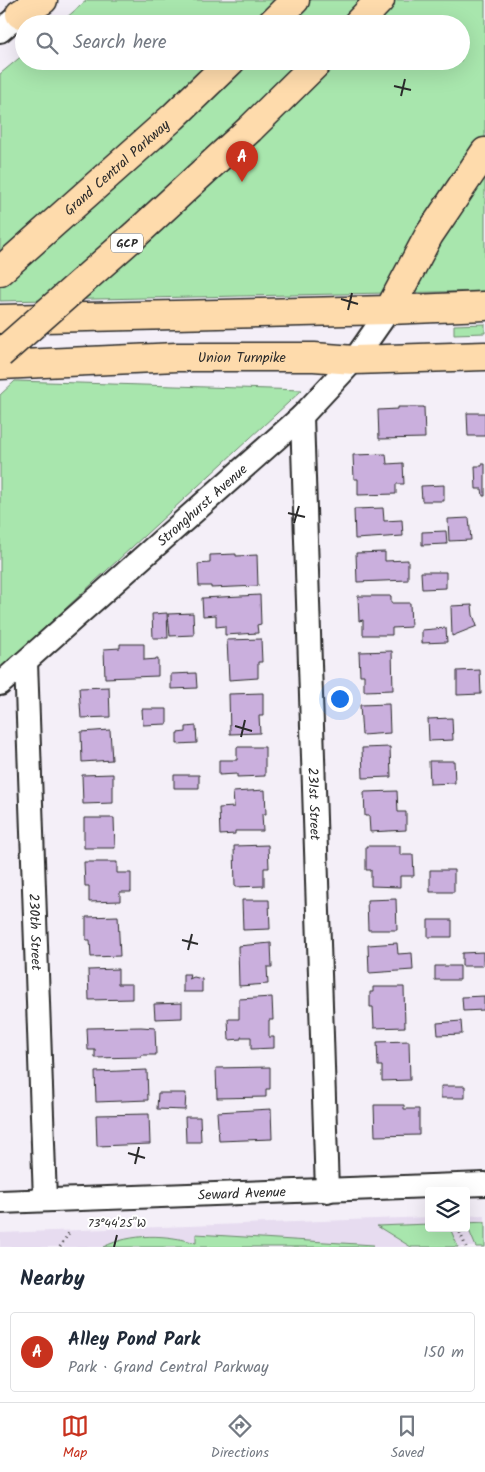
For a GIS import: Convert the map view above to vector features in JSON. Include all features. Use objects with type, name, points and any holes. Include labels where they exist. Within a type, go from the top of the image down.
[{"type":"main road","points":[[17,15],[43,0]]},
{"type":"main road","points":[[280,15],[295,0]]},
{"type":"main road","points":[[366,15],[380,0]]},
{"type":"main road","name":"Grand Central Parkway","points":[[0,271],[173,117],[223,70]]},
{"type":"main road","name":"GCP","points":[[0,354],[135,235],[310,70]]},
{"type":"main road","points":[[389,310],[429,235],[485,152]]},
{"type":"main road","points":[[0,319],[485,306]]},
{"type":"main road","name":"Union Turnpike","points":[[0,365],[177,357],[314,357],[354,360],[485,356]]},
{"type":"street","name":"Stronghurst Avenue","points":[[0,684],[302,416],[354,360],[389,310]]},
{"type":"street","name":"231st Street","points":[[302,416],[327,1191]]},
{"type":"street","name":"230th Street","points":[[26,662],[45,1200]]},
{"type":"street","name":"Seward Avenue","points":[[0,1202],[485,1184]]},
{"type":"path","points":[[60,1247],[70,1231]]},
{"type":"path","points":[[460,1232],[466,1247]]},
{"type":"shaded area","points":[[485,1215],[485,1247],[0,1247],[0,1233],[425,1217],[425,1232],[470,1232],[470,1216]]},
{"type":"green space","points":[[87,0],[485,0],[485,291],[0,301],[0,74],[15,62],[15,70],[470,70],[470,15],[70,15]]},
{"type":"green space","points":[[485,324],[485,333],[454,334],[454,325]]},
{"type":"green space","points":[[15,381],[302,390],[0,669],[0,395]]},
{"type":"green space","points":[[485,1222],[485,1247],[476,1247],[470,1232],[470,1223]]},
{"type":"green space","points":[[425,1224],[425,1232],[452,1232],[458,1247],[411,1247],[377,1226]]},
{"type":"green space","points":[[196,1234],[374,1245],[373,1247],[103,1247],[126,1239],[149,1236],[173,1238],[196,1243]]},
{"type":"building","points":[[398,407],[424,407],[425,438],[379,439],[378,410],[398,409]]},
{"type":"building","points":[[467,413],[485,413],[485,436],[468,436]]},
{"type":"building","points":[[386,454],[387,464],[403,463],[404,484],[396,484],[396,494],[358,495],[358,479],[354,479],[353,455]]},
{"type":"building","points":[[482,464],[485,464],[485,496],[483,496],[482,489],[476,489],[475,466],[482,466]]},
{"type":"building","points":[[444,485],[444,501],[422,501],[421,486]]},
{"type":"building","points":[[383,508],[384,521],[402,520],[403,536],[355,539],[354,509]]},
{"type":"building","points":[[469,518],[471,540],[449,541],[448,519]]},
{"type":"building","points":[[446,531],[447,544],[422,545],[422,532]]},
{"type":"building","points":[[385,552],[385,561],[408,560],[408,580],[357,582],[356,553]]},
{"type":"building","points":[[236,554],[236,556],[257,555],[258,586],[211,588],[211,586],[199,586],[198,564],[210,563],[210,555]]},
{"type":"building","points":[[421,572],[446,572],[446,588],[422,589]]},
{"type":"building","points":[[260,595],[261,624],[257,625],[258,633],[225,635],[225,626],[216,627],[216,615],[203,616],[202,598]]},
{"type":"building","points":[[358,596],[391,596],[391,603],[410,603],[411,627],[392,628],[392,635],[363,635],[363,620],[359,621]]},
{"type":"building","points":[[472,605],[477,626],[452,636],[451,606]]},
{"type":"building","points":[[167,613],[168,638],[153,638],[152,614]]},
{"type":"building","points":[[193,613],[194,635],[170,636],[168,614]]},
{"type":"building","points":[[446,628],[447,642],[422,643],[422,630]]},
{"type":"building","points":[[261,639],[262,662],[258,662],[258,678],[229,680],[227,640]]},
{"type":"building","points":[[120,644],[144,644],[144,660],[158,659],[158,676],[105,678],[104,649],[120,648]]},
{"type":"building","points":[[392,651],[393,690],[364,691],[364,675],[360,675],[359,652]]},
{"type":"building","points":[[480,670],[481,694],[457,695],[457,671]]},
{"type":"building","points":[[196,673],[197,688],[171,689],[171,674]]},
{"type":"building","points":[[109,687],[110,717],[81,718],[79,688]]},
{"type":"building","points":[[263,693],[263,716],[259,716],[260,733],[230,734],[229,694]]},
{"type":"building","points":[[389,704],[390,733],[362,735],[360,705]]},
{"type":"building","points":[[142,709],[167,709],[167,724],[143,725]]},
{"type":"building","points":[[452,718],[453,740],[429,741],[428,719]]},
{"type":"building","points":[[196,726],[197,743],[177,744],[177,733],[186,732],[186,727]]},
{"type":"building","points":[[110,730],[112,760],[82,762],[81,732]]},
{"type":"building","points":[[237,747],[265,747],[265,776],[237,777],[237,774],[219,775],[219,760],[237,760]]},
{"type":"building","points":[[390,747],[391,777],[363,778],[362,748]]},
{"type":"building","points":[[429,761],[454,761],[455,783],[430,784]]},
{"type":"building","points":[[113,774],[113,803],[83,804],[82,775]]},
{"type":"building","points":[[174,775],[199,775],[199,788],[174,788]]},
{"type":"building","points":[[265,790],[266,814],[262,814],[263,831],[235,831],[235,834],[220,835],[219,808],[234,807],[233,792]]},
{"type":"building","points":[[397,791],[398,812],[406,812],[406,830],[370,832],[369,816],[365,816],[364,792]]},
{"type":"building","points":[[84,818],[114,818],[115,848],[84,848]]},
{"type":"building","points":[[268,845],[269,868],[264,868],[264,886],[235,887],[234,846]]},
{"type":"building","points":[[366,846],[400,846],[400,855],[413,855],[414,876],[400,876],[400,887],[371,886],[371,870],[366,870]]},
{"type":"building","points":[[84,862],[117,862],[117,873],[131,873],[131,892],[120,892],[120,901],[89,902],[89,886],[85,886]]},
{"type":"building","points":[[430,870],[454,870],[454,892],[430,892]]},
{"type":"building","points":[[396,899],[397,930],[368,930],[367,900]]},
{"type":"building","points":[[242,900],[269,900],[270,929],[243,930]]},
{"type":"building","points":[[118,916],[120,956],[91,957],[90,940],[86,940],[86,917]]},
{"type":"building","points":[[428,920],[452,920],[452,937],[428,937]]},
{"type":"building","points":[[271,943],[272,967],[267,967],[268,984],[239,986],[238,946]]},
{"type":"building","points":[[397,943],[398,954],[412,953],[413,970],[369,973],[368,945]]},
{"type":"building","points":[[483,952],[483,966],[462,966],[462,953]]},
{"type":"building","points":[[435,966],[460,966],[460,980],[435,980]]},
{"type":"building","points":[[118,969],[118,984],[132,984],[132,999],[89,1000],[88,970]]},
{"type":"building","points":[[183,974],[190,974],[189,979],[194,977],[202,979],[202,992],[183,992]]},
{"type":"building","points":[[373,987],[404,987],[405,1027],[374,1028],[373,1007],[370,1007],[370,992],[373,992]]},
{"type":"building","points":[[484,996],[484,1010],[463,1011],[462,997]]},
{"type":"building","points":[[272,997],[273,1020],[269,1020],[269,1037],[274,1037],[274,1048],[251,1049],[251,1037],[229,1040],[228,1019],[239,1019],[239,999]]},
{"type":"building","points":[[182,1003],[182,1018],[155,1019],[154,1004]]},
{"type":"building","points":[[461,1021],[462,1034],[438,1035],[437,1023]]},
{"type":"building","points":[[87,1028],[155,1028],[156,1055],[95,1058],[95,1050],[88,1050]]},
{"type":"building","points":[[409,1041],[410,1080],[382,1081],[382,1066],[378,1066],[377,1042]]},
{"type":"building","points":[[270,1067],[270,1089],[266,1089],[266,1097],[217,1098],[216,1068]]},
{"type":"building","points":[[147,1070],[148,1100],[96,1102],[95,1072]]},
{"type":"building","points":[[441,1086],[465,1086],[465,1098],[441,1098]]},
{"type":"building","points":[[158,1093],[186,1093],[185,1110],[157,1109]]},
{"type":"building","points":[[374,1105],[404,1105],[404,1109],[419,1109],[419,1135],[375,1136]]},
{"type":"building","points":[[271,1109],[272,1139],[219,1141],[217,1112]]},
{"type":"building","points":[[149,1114],[150,1144],[97,1146],[96,1115]]},
{"type":"building","points":[[185,1117],[200,1117],[201,1142],[186,1142]]},
{"type":"place","name":"Alley Pond Park","points":[[242,182]]}]
